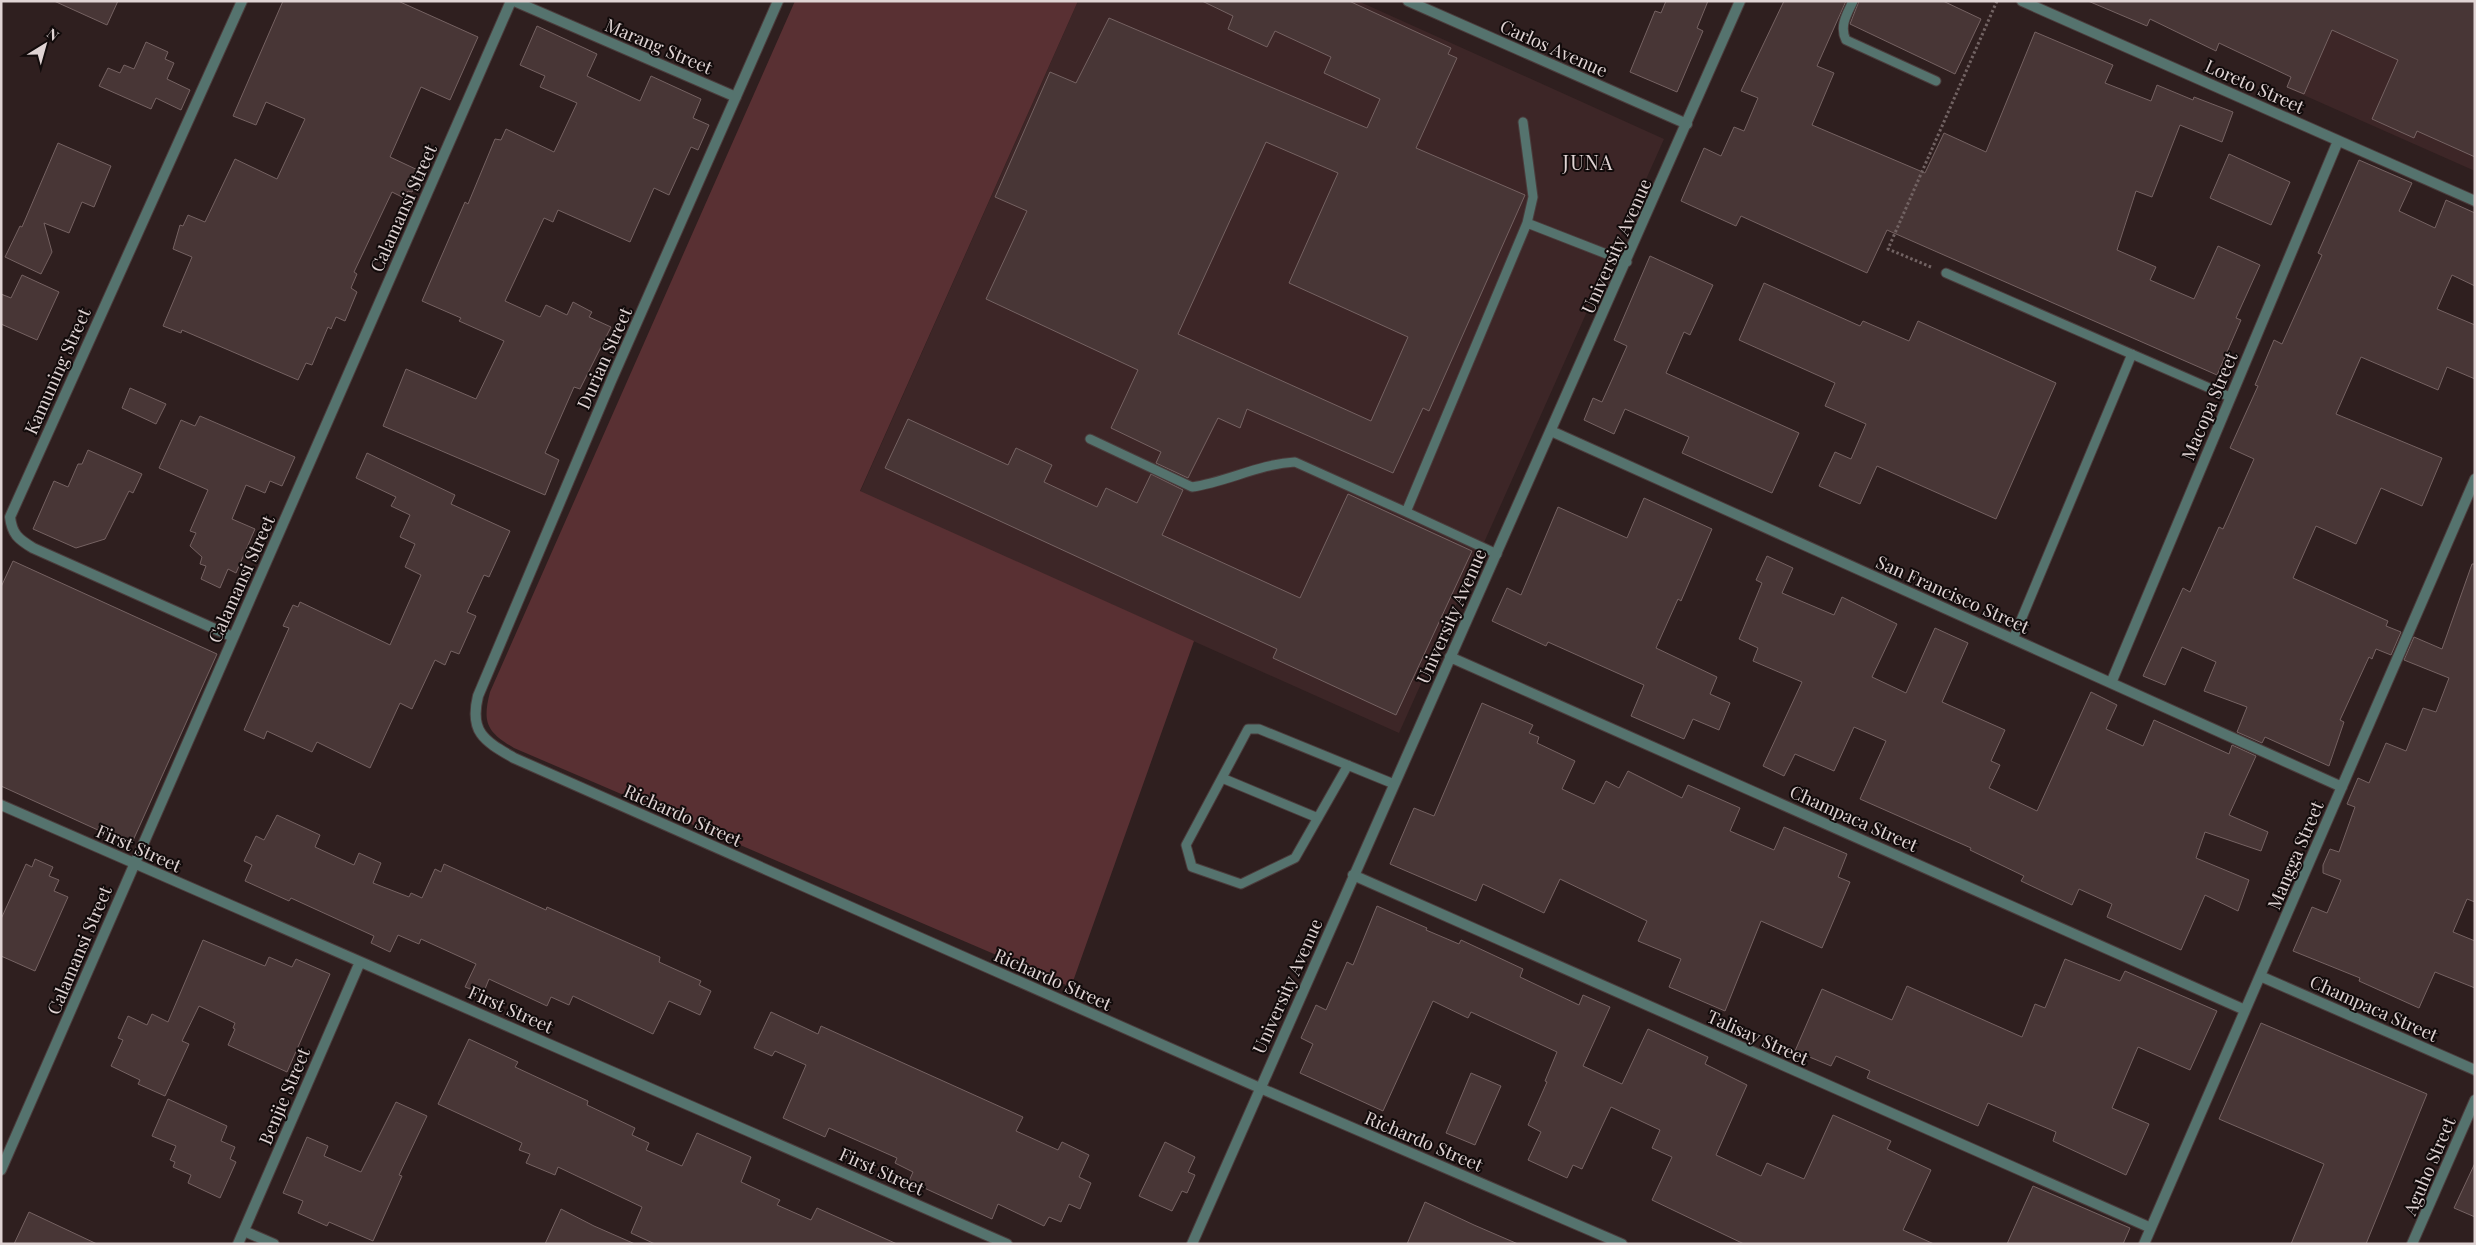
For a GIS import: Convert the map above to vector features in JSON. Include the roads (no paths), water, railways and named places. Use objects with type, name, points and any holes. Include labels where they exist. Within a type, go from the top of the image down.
[{"type":"street","name":"Kamuning Street","points":[[234,637],[33,548],[21,541],[11,530],[10,517],[242,1]]},
{"type":"street","name":"Calamansi Street","points":[[1,1170],[512,1]]},
{"type":"street","name":"Marang Street","points":[[512,1],[736,97]]},
{"type":"street","name":"Durian Street","points":[[478,731],[474,714],[478,696],[611,381],[778,1]]},
{"type":"street","name":"Carlos Avenue","points":[[1408,1],[1687,124]]},
{"type":"street","name":"University Avenue","points":[[1192,1244],[1353,875],[1627,262],[1740,1]]},
{"type":"street","name":"Loreto Street","points":[[2022,1],[2038,5],[2475,201]]},
{"type":"street","name":"Macopa Street","points":[[2110,683],[2338,141]]},
{"type":"street","name":"San Francisco Street","points":[[1551,431],[2342,787]]},
{"type":"street","name":"Mangga Street","points":[[2144,1244],[2475,479]]},
{"type":"street","name":"Champaca Street","points":[[1450,657],[2245,1010]]},
{"type":"street","name":"Richardo Street","points":[[478,731],[492,745],[514,758],[1260,1088],[1622,1244]]},
{"type":"street","name":"First Street","points":[[1,805],[1007,1244]]},
{"type":"street","name":"Talisay Street","points":[[1353,875],[2151,1228]]},
{"type":"street","name":"Benjie Street","points":[[238,1244],[360,962]]},
{"type":"street","name":"Champaca Street","points":[[2260,976],[2475,1070]]},
{"type":"street","name":"Aguho Street","points":[[2412,1244],[2475,1100]]},
{"type":"street","points":[[244,1231],[274,1244]]},
{"type":"lane","points":[[1853,1],[1843,26],[1842,33],[1846,40],[1936,81]]},
{"type":"lane","points":[[1406,512],[1527,223],[1532,197],[1522,122]]},
{"type":"lane","points":[[1527,223],[1627,262]]},
{"type":"lane","points":[[1946,273],[2230,397]]},
{"type":"lane","points":[[2013,639],[2132,354]]},
{"type":"lane","points":[[1090,439],[1192,487],[1206,485],[1276,463],[1294,462],[1497,554]]},
{"type":"lane","points":[[1348,765],[1295,858],[1241,884],[1192,868],[1186,845],[1248,729],[1259,729],[1348,765],[1394,784]]},
{"type":"lane","points":[[1222,778],[1318,818]]},
{"type":"district","name":"JUNA","points":[[1588,161]]}]
